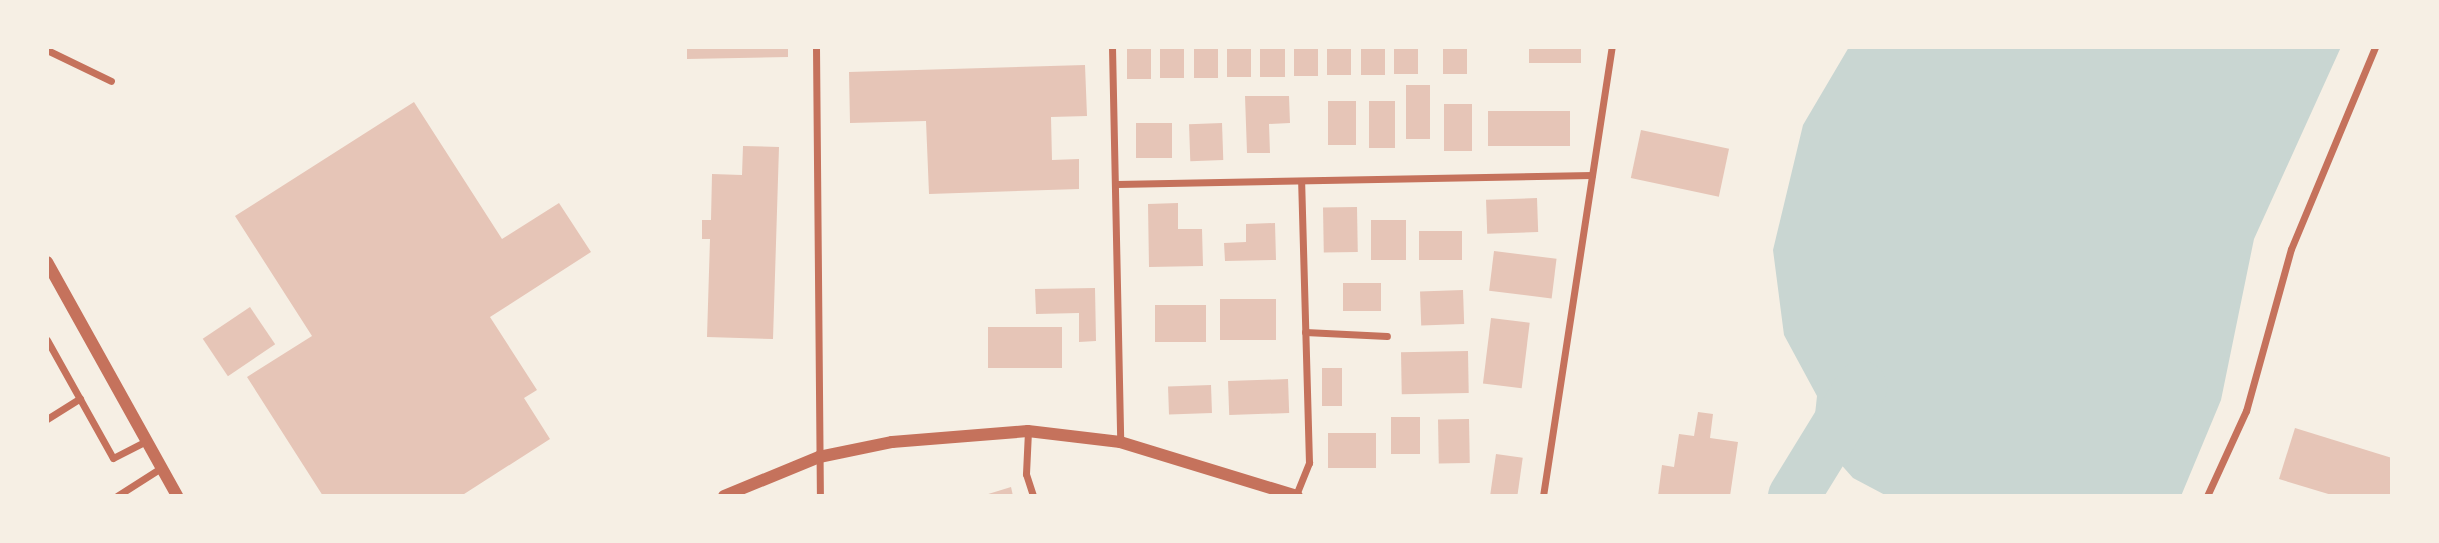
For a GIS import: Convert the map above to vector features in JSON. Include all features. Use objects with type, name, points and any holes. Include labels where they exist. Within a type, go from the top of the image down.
[{"type":"street","points":[[816,47],[820,496]]},
{"type":"street","points":[[1112,47],[1117,184],[1120,442]]},
{"type":"street","points":[[1543,496],[1612,47]]},
{"type":"street","points":[[2207,496],[2246,411],[2291,248],[2375,47]]},
{"type":"street","points":[[47,50],[111,81]]},
{"type":"street","points":[[1117,184],[1592,175]]},
{"type":"street","points":[[724,496],[819,457],[892,442],[1028,431],[1120,442],[1296,496],[1309,463],[1300,181]]},
{"type":"street","points":[[47,262],[177,496]]},
{"type":"street","points":[[1305,332],[1387,336]]},
{"type":"street","points":[[47,340],[113,458],[146,441]]},
{"type":"street","points":[[47,419],[80,398]]},
{"type":"street","points":[[1028,431],[1026,474],[1033,496]]},
{"type":"street","points":[[117,496],[162,468]]},
{"type":"shaded area","points":[[1849,47],[2341,47],[2254,239],[2221,400],[2181,496],[1887,496],[1853,478],[1813,433],[1817,396],[1784,335],[1773,250],[1803,125]]},
{"type":"building","points":[[687,47],[788,47],[788,57],[687,59]]},
{"type":"building","points":[[1127,47],[1151,47],[1151,79],[1127,79]]},
{"type":"building","points":[[1160,47],[1184,47],[1184,78],[1160,78]]},
{"type":"building","points":[[1194,47],[1218,47],[1218,78],[1194,78]]},
{"type":"building","points":[[1227,47],[1251,47],[1251,77],[1227,77]]},
{"type":"building","points":[[1260,47],[1285,47],[1285,77],[1260,77]]},
{"type":"building","points":[[1294,47],[1318,47],[1318,76],[1294,76]]},
{"type":"building","points":[[1327,47],[1351,47],[1351,75],[1327,75]]},
{"type":"building","points":[[1361,47],[1385,47],[1385,75],[1361,75]]},
{"type":"building","points":[[1394,47],[1418,47],[1418,74],[1394,74]]},
{"type":"building","points":[[1443,47],[1467,47],[1467,74],[1443,74]]},
{"type":"building","points":[[1529,47],[1581,47],[1581,63],[1529,63]]},
{"type":"building","points":[[1085,65],[1087,116],[1051,117],[1052,160],[1079,159],[1079,189],[929,194],[926,121],[850,123],[849,72]]},
{"type":"building","points":[[1406,85],[1430,85],[1430,139],[1406,139]]},
{"type":"building","points":[[1245,96],[1289,96],[1290,123],[1269,124],[1270,153],[1247,153]]},
{"type":"building","points":[[1328,101],[1356,101],[1356,145],[1328,145]]},
{"type":"building","points":[[1369,101],[1395,101],[1395,148],[1369,148]]},
{"type":"building","points":[[414,102],[502,239],[559,203],[591,252],[490,317],[537,390],[524,398],[550,439],[461,496],[323,496],[247,377],[312,336],[235,216]]},
{"type":"building","points":[[1444,104],[1472,104],[1472,151],[1444,151]]},
{"type":"building","points":[[1488,111],[1570,111],[1570,146],[1488,146]]},
{"type":"building","points":[[1136,123],[1172,123],[1172,158],[1136,158]]},
{"type":"building","points":[[1222,123],[1223,160],[1190,161],[1189,124]]},
{"type":"building","points":[[1641,130],[1729,149],[1719,197],[1631,178]]},
{"type":"building","points":[[743,146],[779,147],[773,339],[707,337],[710,239],[702,239],[702,220],[711,220],[712,174],[742,175]]},
{"type":"building","points":[[1537,198],[1538,232],[1487,234],[1486,200]]},
{"type":"building","points":[[1178,203],[1178,229],[1202,229],[1203,266],[1149,267],[1148,204]]},
{"type":"building","points":[[1357,207],[1358,252],[1324,253],[1323,208]]},
{"type":"building","points":[[1371,220],[1406,220],[1406,260],[1371,260]]},
{"type":"building","points":[[1275,223],[1276,260],[1225,261],[1224,243],[1246,242],[1246,224]]},
{"type":"building","points":[[1419,231],[1462,231],[1462,260],[1419,260]]},
{"type":"building","points":[[1494,251],[1557,259],[1552,298],[1489,291]]},
{"type":"building","points":[[1343,283],[1381,283],[1381,311],[1343,311]]},
{"type":"building","points":[[1095,288],[1096,341],[1079,342],[1079,313],[1036,314],[1035,289]]},
{"type":"building","points":[[1463,290],[1464,324],[1421,325],[1420,292]]},
{"type":"building","points":[[1220,299],[1276,299],[1276,340],[1220,340]]},
{"type":"building","points":[[1155,305],[1206,305],[1206,342],[1155,342]]},
{"type":"building","points":[[250,307],[275,344],[228,376],[203,339]]},
{"type":"building","points":[[1491,318],[1530,323],[1522,388],[1483,384]]},
{"type":"building","points":[[988,327],[1062,327],[1062,368],[988,368]]},
{"type":"building","points":[[1468,351],[1469,393],[1402,394],[1401,352]]},
{"type":"building","points":[[1322,368],[1342,368],[1342,406],[1322,406]]},
{"type":"building","points":[[1288,379],[1289,413],[1229,415],[1228,381]]},
{"type":"building","points":[[1211,385],[1212,413],[1169,414],[1168,387]]},
{"type":"building","points":[[1698,412],[1713,414],[1710,438],[1738,442],[1730,496],[1658,496],[1662,465],[1674,467],[1679,434],[1694,436]]},
{"type":"building","points":[[1391,417],[1420,417],[1420,454],[1391,454]]},
{"type":"building","points":[[1469,419],[1470,463],[1439,464],[1438,420]]},
{"type":"building","points":[[2295,428],[2392,458],[2392,496],[2335,496],[2279,479]]},
{"type":"building","points":[[1328,433],[1376,433],[1376,468],[1328,468]]},
{"type":"building","points":[[1496,454],[1523,458],[1517,496],[1490,496]]},
{"type":"building","points":[[1011,487],[1013,496],[985,496],[985,495]]},
{"type":"waterway","points":[[1794,496],[1861,387]]}]
